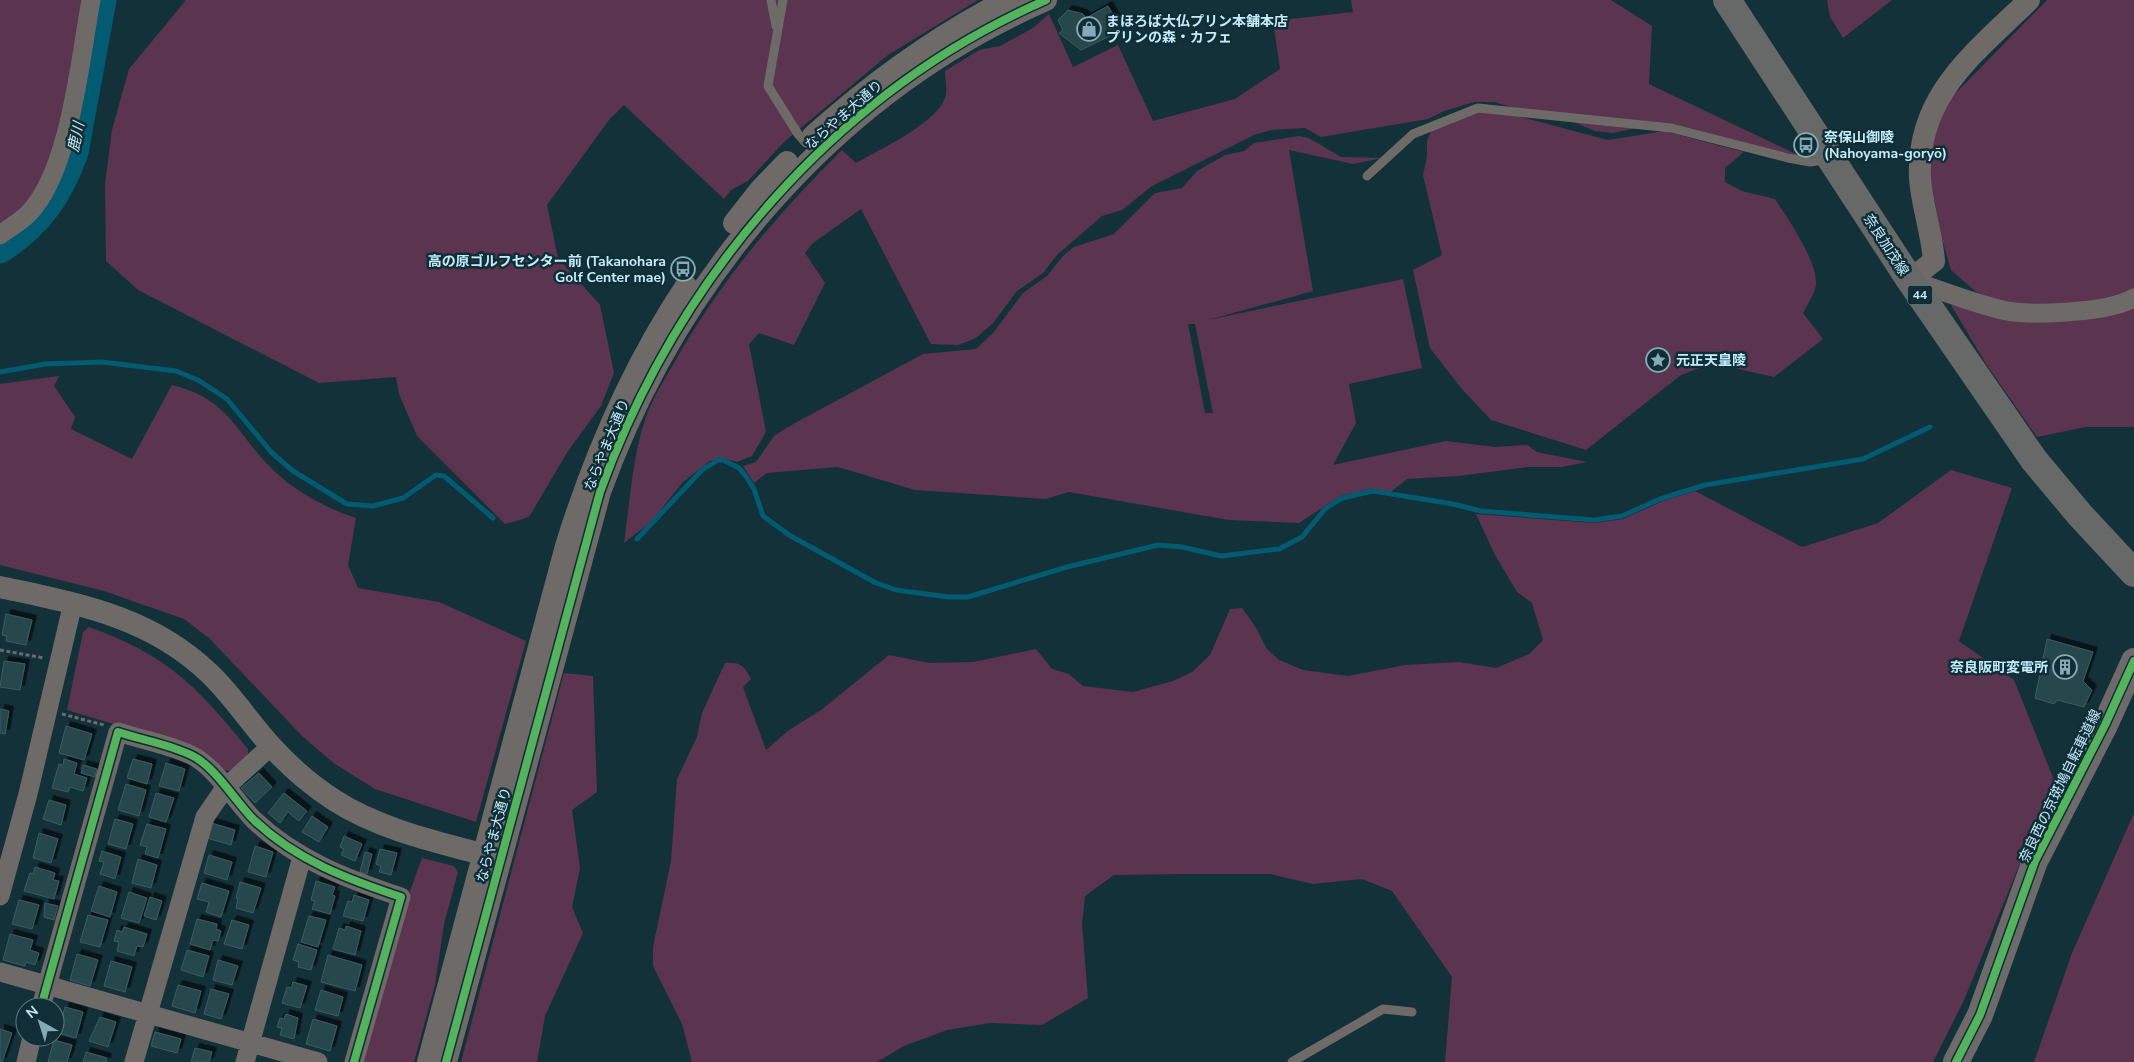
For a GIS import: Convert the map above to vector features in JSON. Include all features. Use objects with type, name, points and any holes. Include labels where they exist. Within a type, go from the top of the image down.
[{"type":"main road","name":"奈良加茂線","points":[[1727,0],[1910,280],[2034,460],[2080,515],[2134,573]]},
{"type":"main road","name":"奈良西の京斑鳩自転車道線","points":[[1956,1062],[1980,1015],[2035,861],[2105,725],[2134,661]]},
{"type":"street","points":[[0,235],[28,214],[54,175],[72,106],[91,0]]},
{"type":"street","name":"ならやま大通り","points":[[428,1062],[492,857],[592,490],[622,397],[661,324],[703,262],[760,190],[806,143],[865,91],[907,59],[945,34],[1007,0]]},
{"type":"street","name":"ならやま大通り","points":[[592,490],[672,336],[717,268],[774,198],[833,138],[890,91],[975,36],[1046,0]]},
{"type":"street","points":[[1910,280],[1934,261],[1920,179],[1921,148],[1934,104],[1947,83],[1966,62],[2029,0]]},
{"type":"street","points":[[1910,280],[1999,310],[2087,310],[2134,298]]},
{"type":"street","points":[[0,587],[114,614],[141,626],[177,647],[210,674],[271,746],[315,787],[362,816],[409,834],[492,857]]},
{"type":"street","points":[[0,896],[28,794],[73,603]]},
{"type":"street","points":[[44,997],[118,732],[191,755],[209,768],[254,820],[302,858],[352,881],[401,897],[354,1062]]},
{"type":"street","points":[[134,1062],[205,817],[225,788],[271,746]]},
{"type":"street","name":"ならやま大通り","points":[[446,1062],[492,857]]},
{"type":"street","points":[[245,1062],[302,858]]},
{"type":"street","points":[[0,972],[318,1062]]},
{"type":"street","points":[[26,1062],[30,1047]]},
{"type":"lane","points":[[771,0],[777,31]]},
{"type":"lane","points":[[783,0],[768,86],[798,134],[806,143]]},
{"type":"lane","points":[[1366,176],[1413,134],[1478,108],[1671,128],[1788,158],[1810,162],[1830,159]]},
{"type":"lane","points":[[1292,1062],[1383,1009],[1412,1012]]},
{"type":"path","points":[[0,650],[59,662]]},
{"type":"path","points":[[48,710],[110,727],[118,732]]},
{"type":"shaded area","points":[[0,0],[84,0],[49,177],[18,217],[0,228]]},
{"type":"shaded area","points":[[186,0],[978,0],[888,55],[784,142],[748,181],[731,190],[724,199],[624,105],[609,120],[547,205],[558,258],[600,305],[614,373],[601,406],[568,451],[529,517],[505,524],[417,436],[399,394],[396,377],[319,383],[138,290],[106,261],[105,184],[112,130],[129,69]]},
{"type":"shaded area","points":[[1351,0],[1611,0],[1652,26],[1649,84],[1800,156],[1656,124],[1613,133],[1595,131],[1564,118],[1546,117],[1494,102],[1474,102],[1444,111],[1428,119],[1321,137],[1305,128],[1271,130],[1254,135],[1152,186],[1122,210],[1102,216],[1057,255],[1043,273],[1017,291],[993,323],[976,338],[958,345],[931,344],[861,209],[813,243],[805,253],[825,283],[794,345],[759,333],[749,344],[766,432],[752,456],[737,462],[723,458],[710,461],[683,482],[651,522],[624,543],[634,465],[648,412],[695,327],[753,247],[842,150],[856,163],[894,143],[933,114],[942,104],[946,94],[945,71],[979,50],[1000,46],[1033,28],[1049,14],[1073,67],[1118,45],[1153,121],[1235,99],[1280,69],[1273,21],[1353,12]]},
{"type":"shaded area","points":[[1827,0],[1892,0],[1843,38],[1830,17]]},
{"type":"shaded area","points":[[2047,0],[2134,0],[2134,293],[2089,306],[2000,304],[1975,291],[1951,270],[1942,239],[1929,172],[1929,151],[1945,104]]},
{"type":"shaded area","points":[[1479,110],[1506,113],[1608,140],[1664,131],[1744,152],[1725,168],[1725,182],[1742,191],[1775,199],[1794,228],[1807,252],[1815,274],[1815,291],[1803,313],[1823,339],[1774,377],[1712,363],[1681,375],[1586,450],[1491,420],[1461,388],[1430,348],[1413,270],[1442,255],[1423,175],[1427,157],[1427,141],[1432,129]]},
{"type":"shaded area","points":[[1299,136],[1309,138],[1341,157],[1382,158],[1353,164],[1289,150],[1313,291],[1208,320],[1403,279],[1422,368],[1349,384],[1356,423],[1333,465],[1446,441],[1495,447],[1527,445],[1537,452],[1587,462],[1562,467],[1528,467],[1459,476],[1407,479],[1391,492],[1373,489],[1342,495],[1299,523],[1229,520],[1069,492],[1046,499],[915,490],[838,467],[767,473],[754,483],[743,466],[756,462],[774,436],[923,354],[976,349],[993,333],[1023,293],[1047,276],[1063,256],[1074,247],[1114,234],[1155,193],[1182,188],[1197,171],[1225,155],[1244,151],[1254,143]],"holes":[[[1188,324],[1195,324],[1213,413],[1205,413]]]},
{"type":"shaded area","points":[[2134,304],[2134,427],[2086,427],[2037,437],[1986,364],[1951,305]]},
{"type":"shaded area","points":[[59,376],[54,386],[75,417],[71,429],[132,459],[172,385],[207,399],[230,419],[261,457],[283,479],[313,499],[334,510],[356,518],[348,565],[358,588],[439,602],[526,641],[476,822],[375,789],[335,764],[303,737],[210,639],[184,619],[104,591],[0,565],[0,384]]},
{"type":"shaded area","points":[[1951,470],[2012,488],[1959,641],[2014,680],[2054,780],[1964,1000],[1933,1062],[1445,1062],[1452,977],[1392,891],[1362,879],[1313,884],[1270,874],[1183,874],[1114,875],[1085,896],[1082,924],[1088,998],[1042,1025],[990,1023],[947,1030],[904,1046],[877,1062],[692,1062],[682,1024],[653,966],[653,947],[671,861],[677,779],[697,737],[702,713],[725,663],[738,664],[747,671],[751,679],[743,687],[766,750],[789,730],[821,710],[889,655],[929,663],[973,662],[1036,649],[1052,669],[1069,674],[1083,686],[1133,692],[1173,681],[1192,672],[1210,655],[1230,609],[1242,608],[1255,626],[1267,649],[1279,660],[1303,670],[1348,676],[1405,665],[1459,662],[1496,668],[1529,654],[1543,640],[1532,603],[1517,592],[1495,555],[1476,514],[1594,523],[1623,519],[1663,501],[1695,491],[1802,547],[1878,523]]},
{"type":"shaded area","points":[[89,627],[140,649],[179,675],[213,707],[230,727],[248,749],[248,757],[232,771],[220,770],[193,748],[67,710],[83,632]]},
{"type":"shaded area","points":[[564,673],[593,676],[597,792],[572,810],[580,868],[572,907],[583,933],[545,1016],[537,1062],[461,1062]]},
{"type":"shaded area","points":[[2134,813],[2134,1062],[2034,1062],[2072,953]]},
{"type":"shaded area","points":[[422,858],[454,866],[458,872],[444,924],[435,985],[414,1062],[363,1062],[410,891]]},
{"type":"building","name":"まほろば大仏プリン本舗本店 プリンの森・カフェ","points":[[1108,6],[1119,25],[1115,28],[1118,32],[1081,50],[1059,33],[1063,30],[1058,20],[1068,10],[1083,14],[1086,18]]},
{"type":"building","points":[[6,614],[32,620],[26,645],[6,641],[7,636],[2,635]]},
{"type":"building","name":"奈良阪町変電所","points":[[2047,639],[2093,652],[2083,681],[2092,690],[2084,707],[2057,700],[2054,704],[2035,698]]},
{"type":"building","points":[[4,661],[25,664],[20,690],[0,687]]},
{"type":"building","points":[[0,709],[9,711],[5,734],[0,733]]},
{"type":"building","points":[[66,726],[92,734],[84,760],[59,753]]},
{"type":"building","points":[[64,759],[77,763],[74,774],[87,778],[83,791],[70,787],[68,792],[52,788],[59,764],[63,765]]},
{"type":"building","points":[[133,759],[152,764],[147,784],[127,778]]},
{"type":"building","points":[[166,763],[185,769],[179,791],[159,786]]},
{"type":"building","points":[[83,765],[97,769],[95,777],[81,773]]},
{"type":"building","points":[[259,773],[272,787],[255,803],[241,788]]},
{"type":"building","points":[[126,784],[146,790],[139,816],[118,810]]},
{"type":"building","points":[[156,793],[174,798],[166,822],[149,817]]},
{"type":"building","points":[[284,793],[307,811],[299,821],[288,812],[280,823],[268,813]]},
{"type":"building","points":[[49,800],[66,805],[61,825],[43,819]]},
{"type":"building","points":[[312,816],[328,827],[319,842],[302,832]]},
{"type":"building","points":[[115,819],[133,824],[126,849],[108,844]]},
{"type":"building","points":[[211,823],[235,830],[231,845],[207,838]]},
{"type":"building","points":[[147,824],[166,829],[158,858],[145,854],[147,847],[140,845]]},
{"type":"building","points":[[39,833],[58,839],[51,863],[33,858]]},
{"type":"building","points":[[344,836],[362,844],[355,861],[341,855],[344,849],[340,847]]},
{"type":"building","points":[[255,846],[273,852],[266,877],[248,872]]},
{"type":"building","points":[[380,849],[397,853],[391,875],[379,872],[381,866],[376,864]]},
{"type":"building","points":[[102,851],[121,857],[115,879],[100,874],[104,862],[99,861]]},
{"type":"building","points":[[365,852],[372,854],[367,874],[360,872]]},
{"type":"building","points":[[209,855],[232,862],[227,880],[204,873]]},
{"type":"building","points":[[138,859],[157,865],[151,888],[132,883]]},
{"type":"building","points":[[35,867],[55,873],[53,880],[59,881],[54,899],[24,891],[30,873],[33,874]]},
{"type":"building","points":[[316,881],[335,887],[332,895],[335,896],[330,914],[312,909],[315,901],[311,900]]},
{"type":"building","points":[[240,882],[261,888],[253,913],[236,908],[238,899],[236,898]]},
{"type":"building","points":[[202,883],[229,891],[221,917],[206,912],[209,902],[197,899]]},
{"type":"building","points":[[99,886],[117,892],[110,917],[91,911]]},
{"type":"building","points":[[129,892],[147,898],[139,923],[121,918]]},
{"type":"building","points":[[354,895],[369,900],[363,921],[343,916],[348,901],[352,902]]},
{"type":"building","points":[[150,897],[162,901],[156,920],[144,916]]},
{"type":"building","points":[[19,900],[39,905],[32,929],[12,924]]},
{"type":"building","points":[[45,903],[58,906],[54,920],[44,917]]},
{"type":"building","points":[[88,915],[108,920],[100,947],[80,942]]},
{"type":"building","points":[[309,916],[326,920],[318,947],[301,942]]},
{"type":"building","points":[[197,919],[217,924],[216,929],[221,931],[218,941],[213,940],[210,950],[190,944]]},
{"type":"building","points":[[232,920],[249,925],[242,949],[224,944]]},
{"type":"building","points":[[346,926],[361,931],[355,955],[333,949],[339,928],[345,930]]},
{"type":"building","points":[[124,927],[147,934],[143,947],[137,946],[134,956],[117,951],[119,942],[114,941],[117,930],[122,932]]},
{"type":"building","points":[[10,934],[33,940],[30,950],[39,953],[35,965],[26,962],[25,966],[3,960]]},
{"type":"building","points":[[298,944],[317,950],[311,970],[298,967],[299,962],[293,960]]},
{"type":"building","points":[[187,950],[209,956],[203,977],[181,970]]},
{"type":"building","points":[[77,954],[98,960],[90,986],[70,980]]},
{"type":"building","points":[[328,955],[362,965],[355,991],[321,982]]},
{"type":"building","points":[[218,960],[238,966],[232,985],[213,980]]},
{"type":"building","points":[[111,961],[132,967],[125,992],[104,986]]},
{"type":"building","points":[[293,982],[307,986],[300,1008],[282,1003],[287,987],[291,988]]},
{"type":"building","points":[[178,985],[201,991],[195,1013],[172,1006]]},
{"type":"building","points":[[211,989],[229,994],[221,1019],[204,1014]]},
{"type":"building","points":[[321,990],[343,997],[338,1016],[315,1010]]},
{"type":"building","points":[[65,1007],[83,1012],[76,1038],[65,1035]]},
{"type":"building","points":[[286,1014],[298,1018],[294,1039],[280,1035],[282,1028],[277,1027],[280,1018],[284,1019]]},
{"type":"building","points":[[100,1017],[116,1022],[108,1047],[89,1041]]},
{"type":"building","points":[[313,1019],[337,1026],[330,1051],[306,1044]]},
{"type":"building","points":[[0,1029],[12,1033],[2,1062],[0,1062]]},
{"type":"building","points":[[155,1032],[181,1039],[177,1053],[151,1046]]},
{"type":"building","points":[[65,1043],[72,1045],[67,1062],[48,1062],[52,1047],[65,1047]]},
{"type":"building","points":[[195,1048],[212,1052],[209,1062],[191,1062]]},
{"type":"building","points":[[86,1052],[107,1058],[106,1062],[83,1062]]},
{"type":"waterway","name":"鹿川","points":[[0,249],[36,219],[46,207],[68,167],[74,152],[102,0]]},
{"type":"waterway","points":[[0,372],[45,364],[102,362],[176,371],[198,380],[227,399],[272,453],[293,471],[347,504],[373,506],[403,498],[436,475],[444,476],[493,518]]},
{"type":"waterway","points":[[637,539],[702,470],[718,460],[723,460],[739,468],[745,475],[754,489],[763,516],[789,535],[876,583],[896,590],[949,597],[968,597],[1067,567],[1158,545],[1182,547],[1221,556],[1279,549],[1302,537],[1325,509],[1342,498],[1373,491],[1453,504],[1481,511],[1594,520],[1622,516],[1660,499],[1705,485],[1863,459],[1930,427]]},
{"type":"cycle path","points":[[446,1062],[600,492],[633,413],[673,338],[719,266],[773,200],[832,140],[898,86],[969,39],[1046,0]]},
{"type":"cycle path","points":[[1956,1062],[1980,1015],[2035,861],[2105,725],[2134,661]]},
{"type":"cycle path","points":[[44,997],[118,732],[182,751],[200,760],[216,775],[254,820],[287,846],[323,867],[401,897],[354,1062]]},
{"type":"place","name":"まほろば大仏プリン本舗本店 プリンの森・カフェ","points":[[1089,29]]},
{"type":"place","name":"奈保山御陵 (Nahoyama-goryō)","points":[[1806,145]]},
{"type":"place","name":"高の原ゴルフセンター前 (Takanohara Golf Center mae)","points":[[683,269]]},
{"type":"place","name":"元正天皇陵","points":[[1658,360]]},
{"type":"place","name":"奈良阪町変電所","points":[[2065,667]]}]
